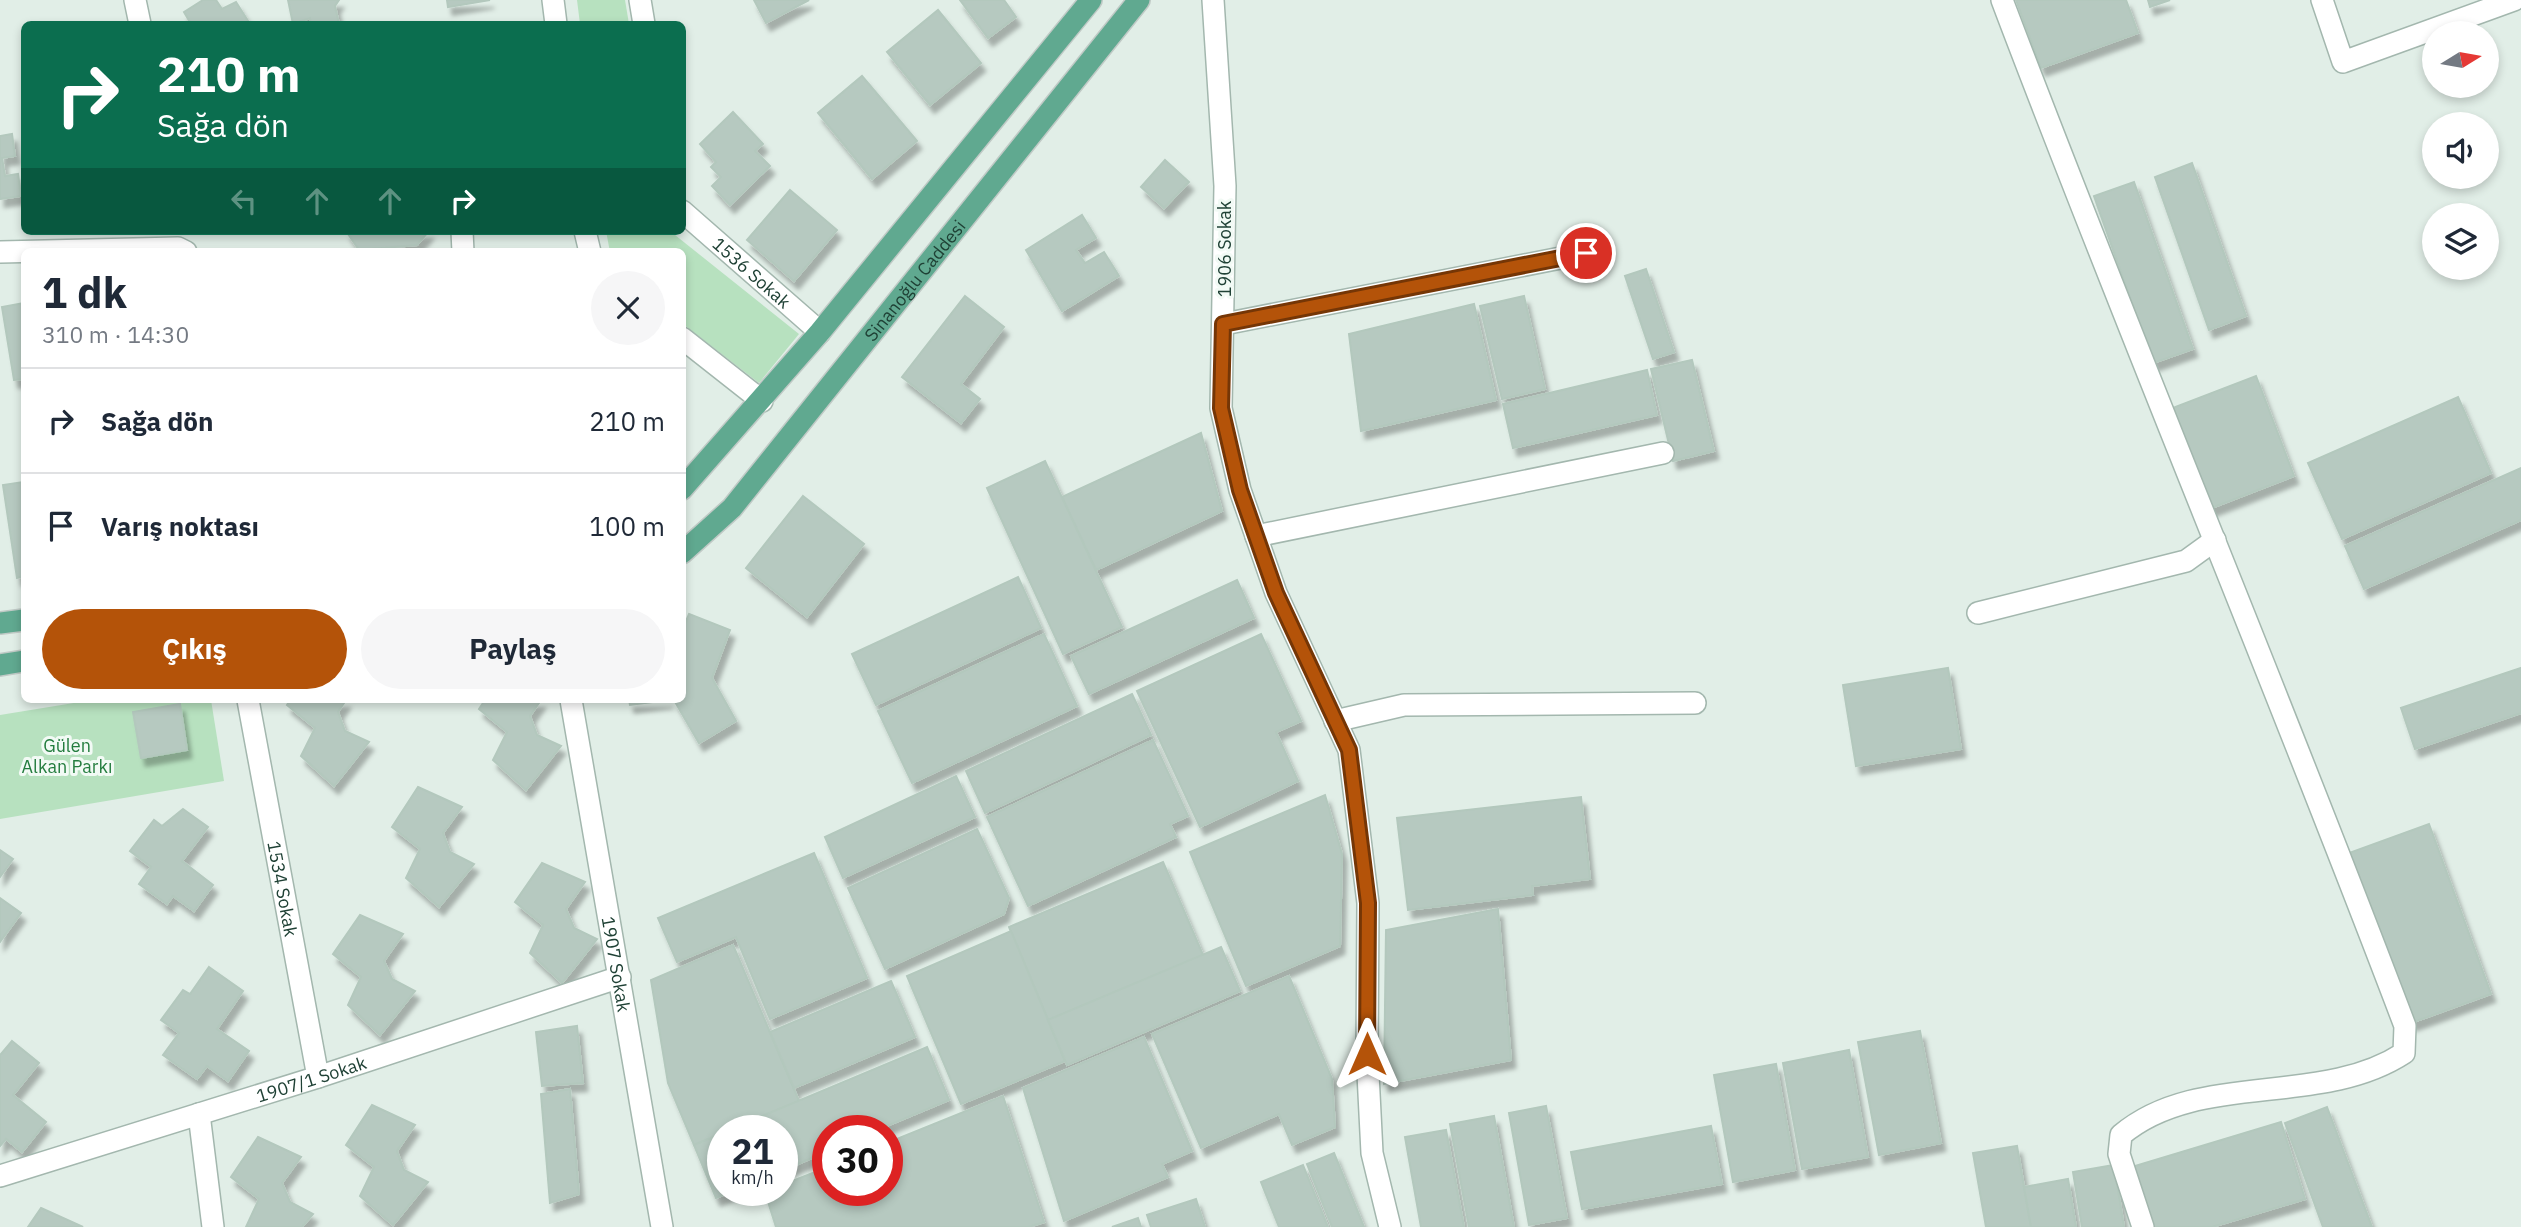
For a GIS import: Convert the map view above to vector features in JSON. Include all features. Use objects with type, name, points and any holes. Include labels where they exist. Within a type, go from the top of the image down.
[{"type":"main road","points":[[686,485],[820,332],[1091,0]]},
{"type":"main road","name":"Si̇nanoğlu Caddesi","points":[[686,548],[732,508],[1139,0]]},
{"type":"main road","points":[[0,623],[21,620]]},
{"type":"main road","points":[[0,665],[21,662]]},
{"type":"street","points":[[135,0],[139,21]]},
{"type":"street","points":[[553,0],[556,21]]},
{"type":"street","points":[[640,0],[644,21]]},
{"type":"street","name":"1906 Sokak","points":[[1213,0],[1225,186],[1221,408],[1240,490],[1276,593],[1349,750],[1368,903],[1367,1054],[1372,1153],[1390,1227]]},
{"type":"street","points":[[2002,0],[2070,179],[2307,767],[2405,1026],[2404,1054],[2383,1068],[2339,1082],[2179,1105],[2141,1118],[2121,1135],[2119,1154],[2143,1227]]},
{"type":"street","points":[[2322,0],[2343,62],[2514,0]]},
{"type":"street","name":"1536 Sokak","points":[[686,215],[820,332]]},
{"type":"street","points":[[120,248],[180,246]]},
{"type":"street","points":[[0,252],[21,251]]},
{"type":"street","points":[[1223,324],[1586,253]]},
{"type":"street","points":[[686,341],[762,401]]},
{"type":"street","points":[[1256,536],[1663,453]]},
{"type":"street","points":[[1978,613],[2186,561],[2215,540]]},
{"type":"street","points":[[1335,721],[1404,705],[1695,702]]},
{"type":"street","name":"1534 Sokak","points":[[249,703],[318,1077]]},
{"type":"street","name":"1907 Sokak","points":[[573,703],[662,1227]]},
{"type":"street","name":"1907/1 Sokak","points":[[0,1176],[318,1077],[620,977]]},
{"type":"street","points":[[199,1114],[212,1227]]},
{"type":"green space","points":[[577,0],[625,0],[628,21],[580,21]]},
{"type":"green space","points":[[607,235],[675,235],[799,334],[759,383],[686,326],[686,248],[609,248]]},
{"type":"green space","name":"Gülen Alkan Parkı","points":[[74,703],[211,703],[224,781],[0,819],[0,715]]},
{"type":"building","points":[[203,0],[216,0],[222,9],[236,2],[248,21],[189,21],[184,12]]},
{"type":"building","points":[[288,0],[339,0],[335,6],[338,21],[310,21],[310,18],[292,21]]},
{"type":"building","points":[[447,0],[490,0],[448,7]]},
{"type":"building","points":[[754,0],[809,0],[766,23]]},
{"type":"building","points":[[960,0],[1004,0],[1016,17],[988,38]]},
{"type":"building","points":[[2016,0],[2126,0],[2138,33],[2041,68]]},
{"type":"building","points":[[2148,0],[2170,0],[2150,7]]},
{"type":"building","points":[[938,10],[981,63],[930,105],[887,52]]},
{"type":"building","points":[[862,76],[917,141],[872,179],[818,113]]},
{"type":"building","points":[[733,112],[763,144],[755,151],[770,166],[730,205],[712,186],[721,177],[711,167],[716,162],[700,144]]},
{"type":"building","points":[[12,134],[15,156],[2,158],[5,176],[18,174],[21,196],[0,199],[0,136]]},
{"type":"building","points":[[1165,160],[1189,182],[1164,208],[1141,187]]},
{"type":"building","points":[[2192,163],[2246,316],[2209,330],[2155,177]]},
{"type":"building","points":[[2134,182],[2193,349],[2153,363],[2094,196]]},
{"type":"building","points":[[790,190],[837,230],[794,281],[747,240]]},
{"type":"building","points":[[1082,215],[1096,238],[1076,250],[1085,263],[1104,252],[1119,276],[1062,311],[1026,250]]},
{"type":"building","points":[[349,235],[426,235],[417,245],[358,248]]},
{"type":"building","points":[[1646,269],[1674,352],[1653,359],[1625,276]]},
{"type":"building","points":[[965,296],[1004,327],[961,384],[980,399],[961,423],[902,377]]},
{"type":"building","points":[[1524,296],[1545,389],[1502,399],[1480,306]]},
{"type":"building","points":[[21,304],[21,379],[14,380],[2,307]]},
{"type":"building","points":[[1474,304],[1496,400],[1361,431],[1349,334]]},
{"type":"building","points":[[1692,360],[1714,451],[1673,461],[1651,369]]},
{"type":"building","points":[[1647,370],[1657,415],[1513,448],[1503,404]]},
{"type":"building","points":[[2256,376],[2294,476],[2209,509],[2170,409]]},
{"type":"building","points":[[2458,397],[2491,473],[2342,539],[2308,463]]},
{"type":"building","points":[[1201,433],[1222,511],[1096,570],[1062,497]]},
{"type":"building","points":[[1045,461],[1122,627],[1063,654],[987,488]]},
{"type":"building","points":[[2521,468],[2521,520],[2364,589],[2345,546]]},
{"type":"building","points":[[21,482],[21,577],[17,578],[3,485]]},
{"type":"building","points":[[803,496],[864,544],[807,617],[746,568]]},
{"type":"building","points":[[1018,577],[1041,628],[876,705],[852,654]]},
{"type":"building","points":[[1237,580],[1254,618],[1089,694],[1071,656]]},
{"type":"building","points":[[689,614],[730,630],[712,678],[736,721],[699,743],[676,703],[686,703],[686,621]]},
{"type":"building","points":[[1044,634],[1077,706],[912,783],[878,711]]},
{"type":"building","points":[[1261,634],[1301,721],[1276,732],[1298,781],[1200,827],[1137,691]]},
{"type":"building","points":[[1948,668],[1961,749],[1856,766],[1843,685]]},
{"type":"building","points":[[2521,668],[2521,713],[2415,749],[2401,708]]},
{"type":"building","points":[[1132,694],[1151,735],[985,813],[966,771]]},
{"type":"building","points":[[344,703],[338,712],[345,731],[369,742],[334,786],[301,756],[315,728],[287,705]]},
{"type":"building","points":[[483,703],[539,703],[530,716],[537,735],[561,746],[526,790],[493,760],[507,732],[479,709]]},
{"type":"building","points":[[180,704],[187,750],[141,758],[133,712]]},
{"type":"building","points":[[1153,740],[1188,816],[1170,824],[1176,837],[1028,906],[987,817]]},
{"type":"building","points":[[956,776],[975,817],[843,878],[825,837]]},
{"type":"building","points":[[418,787],[462,807],[443,833],[450,852],[474,864],[439,907],[406,878],[420,849],[392,827]]},
{"type":"building","points":[[1325,795],[1342,854],[1340,946],[1246,986],[1190,852]]},
{"type":"building","points":[[1581,797],[1590,879],[1532,886],[1533,895],[1408,910],[1397,818]]},
{"type":"building","points":[[183,809],[208,827],[182,861],[213,885],[194,911],[173,896],[167,904],[139,884],[151,867],[130,851],[154,820],[162,826]]},
{"type":"building","points":[[2429,824],[2491,994],[2411,1023],[2349,853]]},
{"type":"building","points":[[977,829],[1009,898],[1004,914],[885,969],[848,888]]},
{"type":"building","points":[[0,850],[13,859],[0,877]]},
{"type":"building","points":[[814,853],[867,978],[770,1019],[736,937],[677,962],[658,918]]},
{"type":"building","points":[[1163,862],[1203,955],[1048,1020],[1009,927]]},
{"type":"building","points":[[542,863],[585,882],[566,909],[574,928],[597,939],[562,983],[530,953],[543,925],[515,902]]},
{"type":"building","points":[[0,898],[21,913],[0,942]]},
{"type":"building","points":[[1498,909],[1511,1060],[1384,1084],[1386,930]]},
{"type":"building","points":[[360,915],[403,934],[384,961],[392,979],[415,991],[380,1035],[348,1005],[361,977],[333,954]]},
{"type":"building","points":[[1011,931],[1065,1061],[961,1104],[907,976]]},
{"type":"building","points":[[733,945],[799,1101],[766,1115],[707,1115],[707,1140],[694,1145],[668,1083],[651,980]]},
{"type":"building","points":[[1221,947],[1240,991],[1067,1065],[1048,1020]]},
{"type":"building","points":[[209,967],[243,991],[217,1029],[249,1051],[228,1081],[207,1066],[197,1079],[163,1055],[179,1033],[161,1020],[183,990],[190,994]]},
{"type":"building","points":[[1289,976],[1332,1079],[1335,1127],[1292,1145],[1279,1114],[1201,1148],[1152,1034]]},
{"type":"building","points":[[891,981],[915,1037],[794,1088],[770,1032]]},
{"type":"building","points":[[577,1026],[583,1083],[542,1086],[536,1032]]},
{"type":"building","points":[[1920,1031],[1941,1143],[1879,1155],[1858,1042]]},
{"type":"building","points":[[1144,1037],[1192,1151],[1162,1164],[1168,1177],[1064,1221],[1023,1088]]},
{"type":"building","points":[[12,1041],[39,1063],[13,1095],[46,1122],[22,1152],[6,1139],[0,1146],[0,1055]]},
{"type":"building","points":[[927,1047],[949,1100],[903,1119],[903,1115],[812,1115],[812,1158],[798,1164],[798,1115],[765,1115]]},
{"type":"building","points":[[1849,1050],[1868,1157],[1802,1169],[1783,1063]]},
{"type":"building","points":[[1776,1064],[1795,1170],[1733,1182],[1714,1075]]},
{"type":"building","points":[[570,1089],[579,1194],[550,1203],[541,1094]]},
{"type":"building","points":[[1003,1096],[1044,1222],[1029,1227],[776,1227],[769,1206],[798,1206],[798,1179],[812,1173],[812,1206],[903,1206],[903,1137]]},
{"type":"building","points":[[372,1105],[415,1125],[397,1151],[404,1170],[428,1182],[393,1225],[360,1196],[374,1167],[346,1145]]},
{"type":"building","points":[[1546,1106],[1567,1218],[1529,1225],[1509,1113]]},
{"type":"building","points":[[2327,1107],[2372,1227],[2323,1227],[2285,1123]]},
{"type":"building","points":[[1494,1116],[1514,1227],[1469,1227],[1450,1124]]},
{"type":"building","points":[[2281,1122],[2305,1199],[2212,1227],[2151,1227],[2132,1167]]},
{"type":"building","points":[[1711,1126],[1722,1184],[1582,1209],[1571,1152]]},
{"type":"building","points":[[1446,1130],[1464,1227],[1421,1227],[1405,1137]]},
{"type":"building","points":[[258,1137],[301,1157],[282,1183],[290,1202],[313,1214],[302,1227],[246,1227],[259,1199],[231,1177]]},
{"type":"building","points":[[707,1140],[707,1176],[694,1145]]},
{"type":"building","points":[[2017,1146],[2031,1227],[1986,1227],[1973,1153]]},
{"type":"building","points":[[1334,1153],[1364,1227],[1332,1227],[1307,1164]]},
{"type":"building","points":[[1303,1165],[1328,1227],[1279,1227],[1261,1182]]},
{"type":"building","points":[[2114,1165],[2124,1227],[2082,1227],[2073,1172]]},
{"type":"building","points":[[2068,1179],[2076,1227],[2031,1227],[2024,1187]]},
{"type":"building","points":[[1196,1199],[1205,1227],[1151,1227],[1147,1215]]},
{"type":"building","points":[[41,1208],[83,1227],[28,1227]]},
{"type":"building","points":[[1138,1218],[1141,1227],[1112,1227]]},
{"type":"route","points":[[1367,1054],[1368,903],[1349,750],[1276,593],[1240,490],[1221,408],[1223,324],[1586,253]]}]
